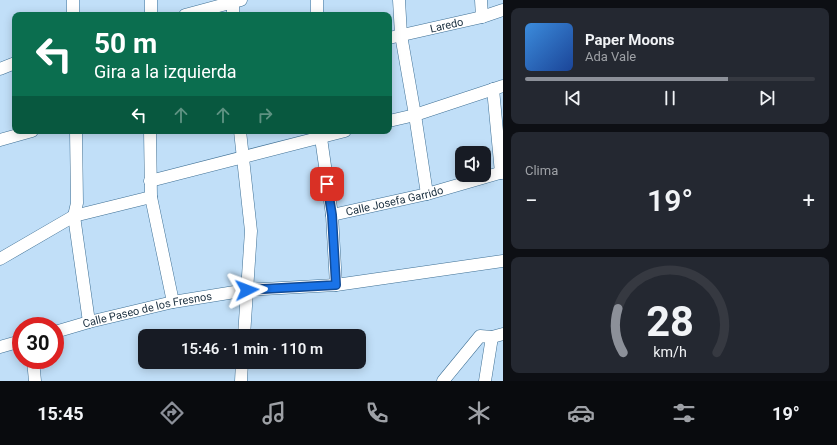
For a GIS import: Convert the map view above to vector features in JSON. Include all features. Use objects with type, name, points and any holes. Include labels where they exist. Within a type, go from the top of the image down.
[{"type":"street","points":[[73,0],[73,12]]},
{"type":"street","points":[[151,0],[151,12]]},
{"type":"street","points":[[317,0],[317,12]]},
{"type":"street","points":[[399,0],[395,37],[415,115],[427,194]]},
{"type":"street","points":[[481,0],[482,17]]},
{"type":"street","points":[[196,12],[236,1],[234,12]]},
{"type":"street","name":"Laredo","points":[[395,37],[482,17],[503,10]]},
{"type":"street","points":[[0,69],[12,65]]},
{"type":"street","points":[[392,120],[415,115],[498,87],[502,172]]},
{"type":"street","points":[[0,140],[21,134]]},
{"type":"street","points":[[76,134],[77,203],[74,216],[89,322]]},
{"type":"street","points":[[150,134],[151,197],[173,302]]},
{"type":"street","points":[[240,134],[251,231],[244,329]]},
{"type":"street","points":[[150,180],[243,158],[320,134],[332,215],[336,285]]},
{"type":"street","name":"Calle Josefa Garrido","points":[[332,215],[427,194],[502,172]]},
{"type":"street","points":[[0,259],[74,216],[151,197]]},
{"type":"street","name":"Calle Paseo de los Fresnos","points":[[64,329],[173,302],[247,290],[336,285],[503,261]]},
{"type":"street","points":[[443,381],[480,336],[498,335],[485,381]]},
{"type":"street","points":[[0,347],[12,344]]},
{"type":"street","points":[[34,369],[35,381]]},
{"type":"street","points":[[241,381],[242,369]]},
{"type":"route","points":[[247,290],[336,285],[332,215],[327,184]]}]
